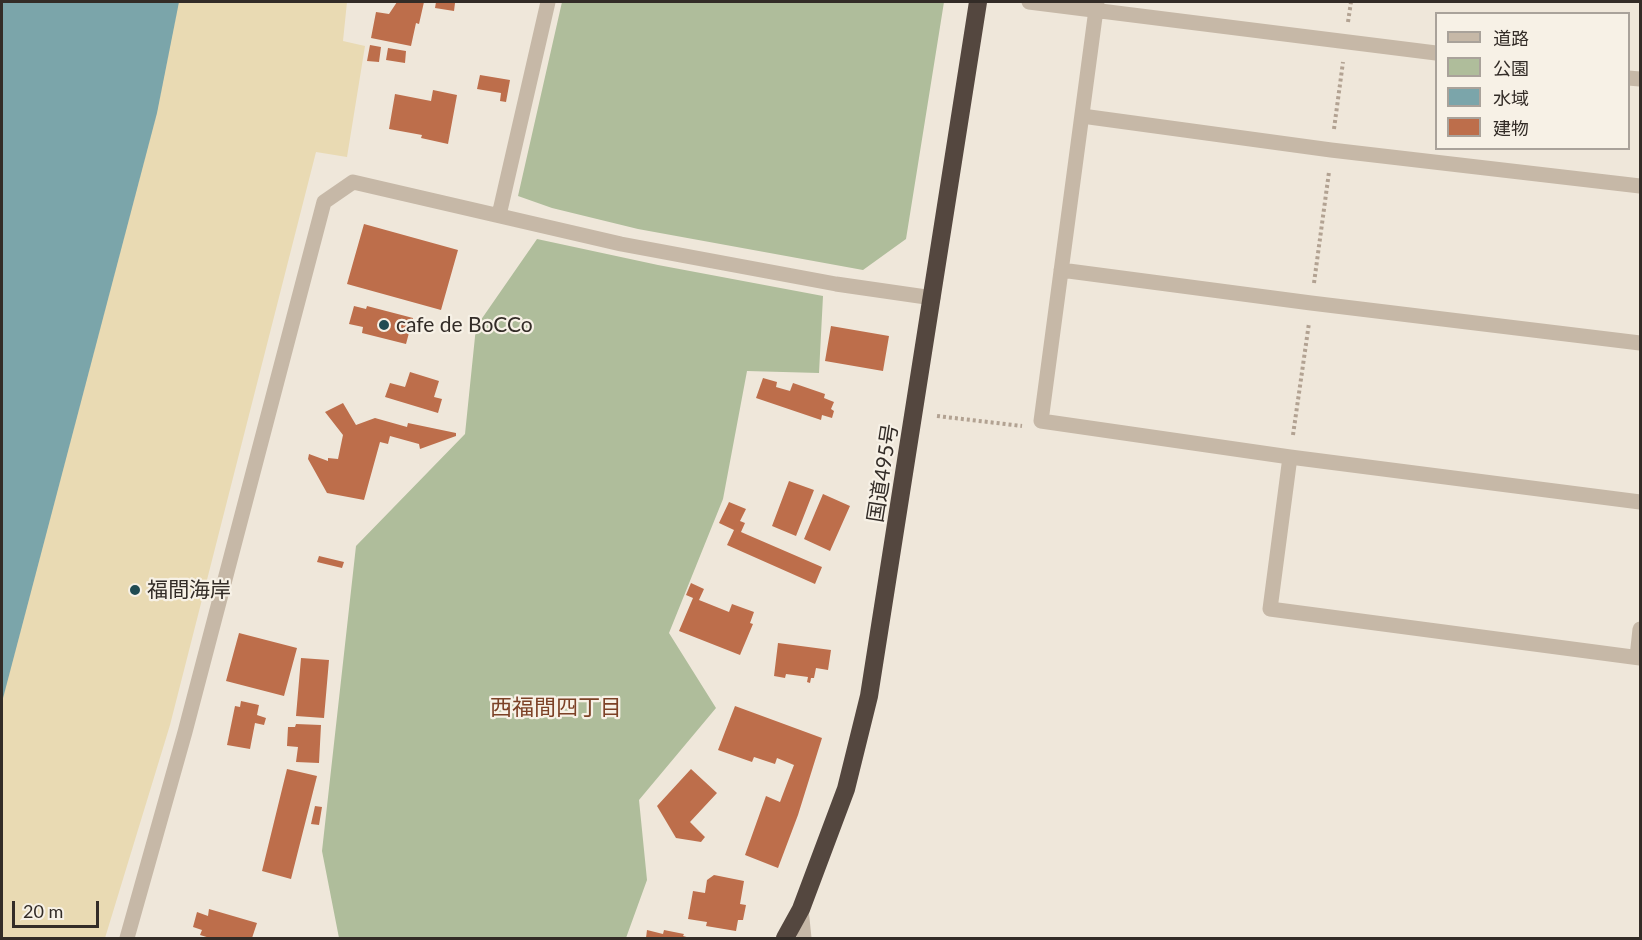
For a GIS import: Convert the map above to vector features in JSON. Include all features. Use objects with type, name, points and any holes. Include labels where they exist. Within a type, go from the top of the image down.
[{"type":"highway","name":"国道495号","points":[[785,939],[801,909],[846,789],[870,696],[978,2]]},
{"type":"street","points":[[498,214],[548,2]]},
{"type":"street","points":[[1029,2],[1096,6],[1435,53]]},
{"type":"street","points":[[1096,6],[1041,420],[1290,457],[1641,502]]},
{"type":"street","points":[[1082,117],[1331,150],[1641,186]]},
{"type":"street","points":[[127,939],[188,721],[324,202],[353,182],[621,244],[836,284],[933,298]]},
{"type":"street","points":[[1061,270],[1641,343]]},
{"type":"street","points":[[1290,457],[1270,609],[1639,657],[1641,629]]},
{"type":"street","points":[[801,909],[804,939]]},
{"type":"path","points":[[1290,457],[1351,2]]},
{"type":"path","points":[[915,413],[1024,426],[1041,420]]},
{"type":"green space","points":[[562,2],[944,2],[906,239],[863,270],[638,229],[552,208],[518,196]]},
{"type":"green space","points":[[537,239],[658,265],[823,296],[819,373],[747,371],[723,499],[669,633],[716,708],[639,800],[647,880],[626,938],[339,938],[322,851],[356,546],[465,434],[476,327]]},
{"type":"sand","name":"福間海岸","points":[[105,2],[347,2],[343,41],[365,46],[347,157],[316,152],[170,725],[105,938],[2,938],[2,406]]},
{"type":"water","points":[[2,2],[179,2],[157,113],[2,702]]},
{"type":"building","points":[[397,2],[424,2],[411,46],[371,38],[376,12],[389,14]]},
{"type":"building","points":[[436,2],[455,3],[454,11],[435,8]]},
{"type":"building","points":[[370,45],[381,47],[379,62],[367,61]]},
{"type":"building","points":[[388,48],[406,51],[405,63],[386,60]]},
{"type":"building","points":[[480,75],[510,80],[506,102],[500,101],[501,93],[477,89]]},
{"type":"building","points":[[433,90],[457,95],[448,144],[421,138],[422,135],[389,129],[395,94],[431,101]]},
{"type":"building","points":[[364,224],[458,250],[441,310],[347,284]]},
{"type":"building","name":"cafe de BoCCo","points":[[354,306],[366,309],[367,306],[413,318],[406,344],[362,333],[363,327],[349,324]]},
{"type":"building","points":[[831,326],[889,336],[883,371],[825,361]]},
{"type":"building","points":[[410,372],[439,381],[434,397],[442,399],[438,413],[385,397],[390,383],[405,387]]},
{"type":"building","points":[[763,378],[777,382],[776,387],[790,391],[793,383],[825,394],[824,398],[834,402],[831,409],[834,411],[832,418],[822,415],[821,420],[756,398]]},
{"type":"building","points":[[343,403],[356,425],[375,418],[407,427],[408,423],[456,433],[456,436],[420,449],[419,444],[390,436],[388,444],[380,442],[364,500],[327,493],[308,459],[309,454],[328,461],[328,458],[338,459],[343,435],[325,412]]},
{"type":"building","points":[[789,481],[814,490],[796,536],[772,526]]},
{"type":"building","points":[[823,494],[850,506],[830,551],[804,539]]},
{"type":"building","points":[[729,502],[746,509],[740,521],[745,523],[741,532],[822,567],[815,584],[727,545],[734,530],[719,523]]},
{"type":"building","points":[[319,556],[344,562],[342,568],[317,562]]},
{"type":"building","points":[[691,583],[704,589],[699,600],[729,612],[732,604],[754,612],[750,623],[753,624],[740,655],[679,631],[693,598],[686,595]]},
{"type":"building","points":[[239,633],[297,648],[284,696],[226,681]]},
{"type":"building","points":[[778,643],[831,650],[828,670],[816,668],[814,678],[811,678],[810,683],[807,682],[808,677],[786,674],[785,678],[774,676]]},
{"type":"building","points":[[301,658],[329,660],[324,718],[296,716]]},
{"type":"building","points":[[241,701],[259,705],[257,715],[266,718],[264,725],[255,723],[250,749],[227,745],[235,706],[240,707]]},
{"type":"building","points":[[735,706],[822,738],[798,815],[778,868],[745,855],[766,796],[780,802],[794,765],[777,758],[775,764],[754,757],[752,762],[718,750]]},
{"type":"building","points":[[296,724],[321,725],[319,763],[296,762],[298,747],[287,746],[288,727],[295,727]]},
{"type":"building","points":[[287,769],[317,776],[291,879],[262,871]]},
{"type":"building","points":[[691,769],[717,793],[690,822],[705,837],[701,842],[676,838],[657,806]]},
{"type":"building","points":[[315,806],[322,807],[319,825],[311,824]]},
{"type":"building","points":[[714,875],[744,881],[740,904],[746,905],[743,920],[738,920],[736,931],[706,926],[707,922],[688,919],[693,891],[705,893],[707,880]]},
{"type":"building","points":[[209,909],[257,923],[252,938],[210,938],[200,935],[202,930],[193,927],[197,912],[208,916]]},
{"type":"building","points":[[647,930],[663,934],[664,930],[684,934],[683,936],[690,938],[646,938]]},
{"type":"place","name":"cafe de BoCCo","points":[[384,325]]},
{"type":"place","name":"福間海岸","points":[[135,590]]},
{"type":"district","name":"西福間四丁目","points":[[556,708]]}]
